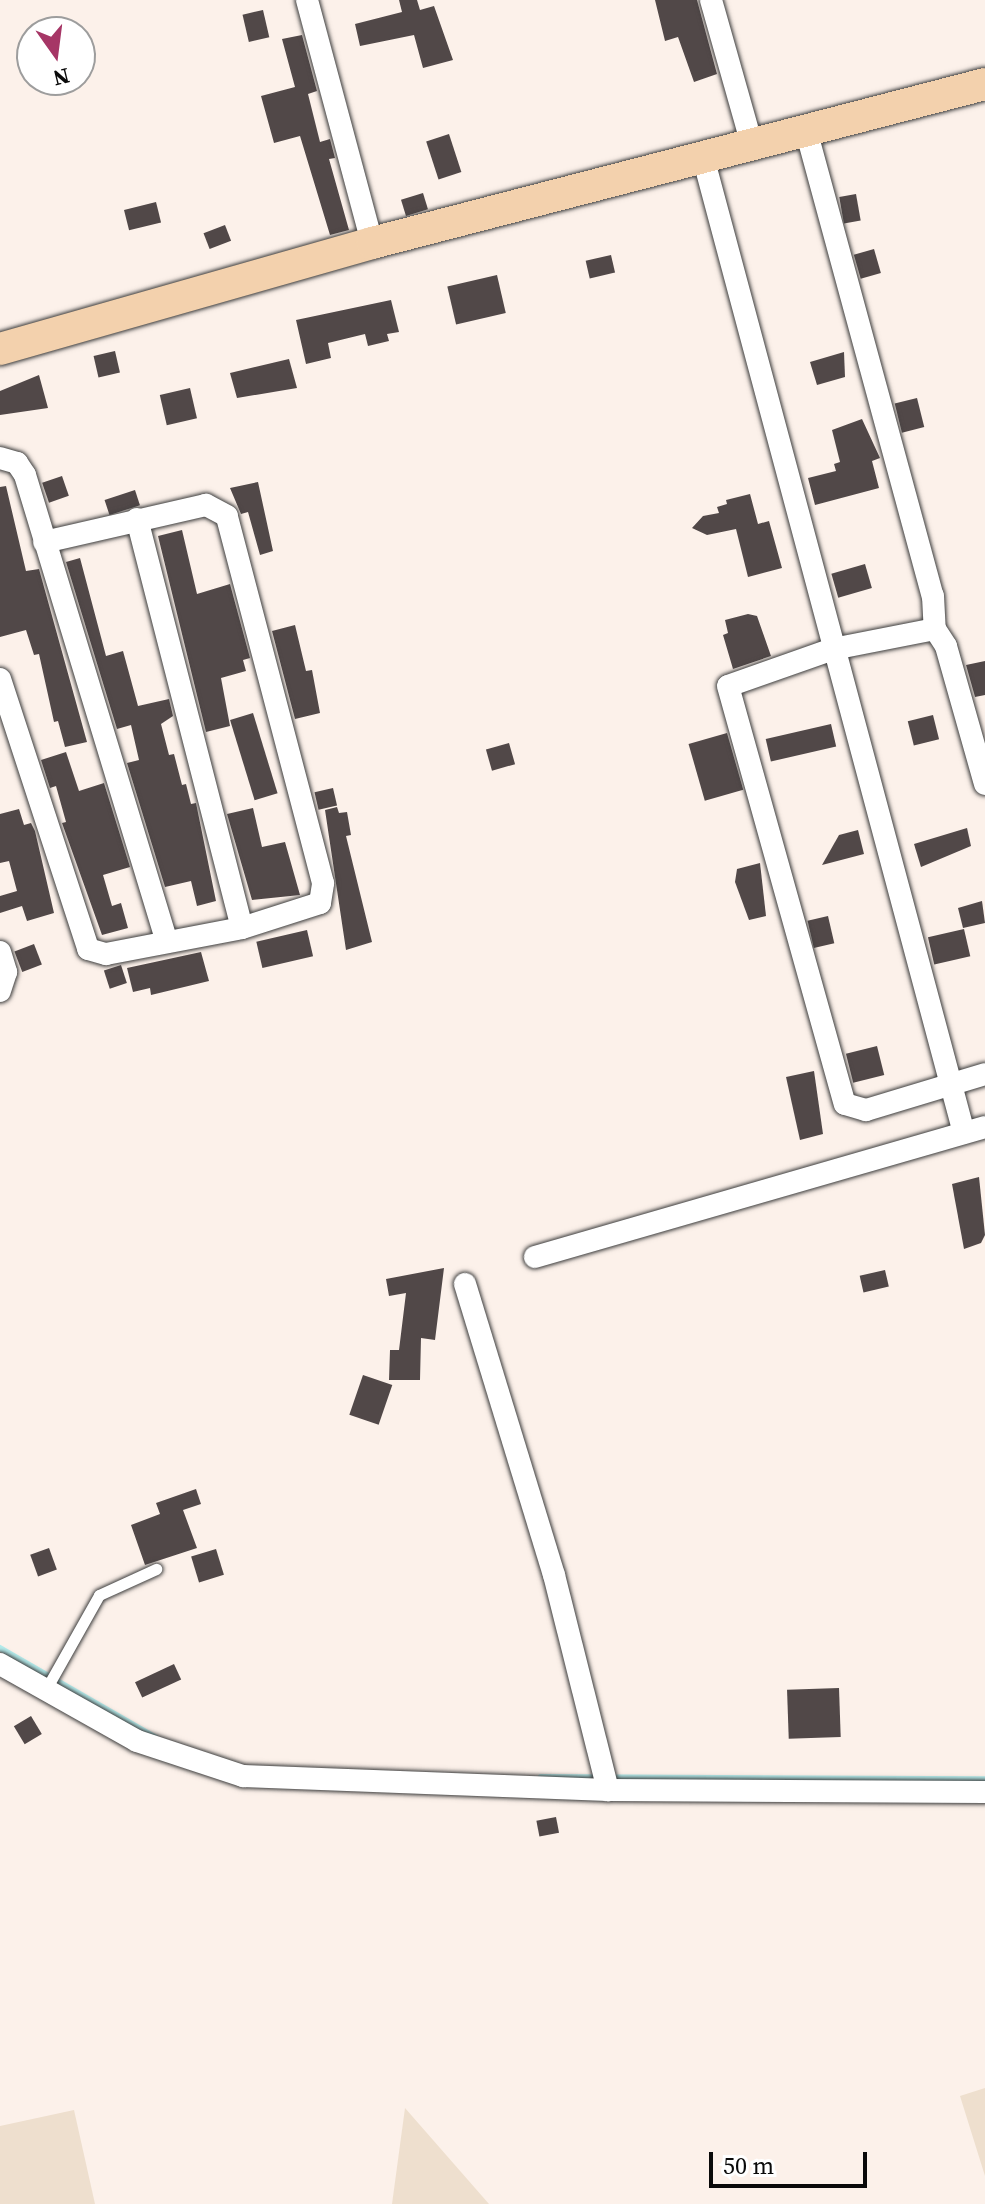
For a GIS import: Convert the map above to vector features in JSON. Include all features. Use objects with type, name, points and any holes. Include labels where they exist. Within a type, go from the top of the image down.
[{"type":"street","points":[[307,0],[372,243]]},
{"type":"street","points":[[711,0],[752,145]]},
{"type":"street","points":[[0,349],[372,243],[985,84]]},
{"type":"street","points":[[806,130],[933,596],[935,629],[946,646],[985,784]]},
{"type":"street","points":[[535,1257],[975,1130],[950,1083],[703,157]]},
{"type":"street","points":[[0,458],[17,463],[25,475],[167,942]]},
{"type":"street","points":[[0,679],[88,949],[106,954],[242,928],[320,903],[319,868],[227,516],[206,505],[44,542]]},
{"type":"street","points":[[137,519],[242,928]]},
{"type":"street","points":[[935,629],[833,649],[731,682],[728,699],[845,1104],[866,1110],[985,1074]]},
{"type":"street","points":[[0,952],[6,972],[0,991]]},
{"type":"street","points":[[465,1284],[554,1575],[608,1790]]},
{"type":"street","points":[[0,1664],[137,1741],[243,1776],[608,1790],[985,1792]]},
{"type":"lane","points":[[45,1691],[87,1609],[99,1595],[156,1569]]},
{"type":"shaded area","points":[[985,2088],[985,2176],[960,2096]]},
{"type":"shaded area","points":[[405,2108],[489,2204],[392,2204]]},
{"type":"shaded area","points":[[74,2110],[95,2204],[0,2204],[0,2126]]},
{"type":"building","points":[[399,0],[417,0],[420,10],[434,6],[453,60],[423,68],[414,35],[360,46],[355,24],[402,12]]},
{"type":"building","points":[[655,0],[697,0],[717,74],[694,82],[678,37],[665,41]]},
{"type":"building","points":[[263,10],[269,37],[249,42],[243,15]]},
{"type":"building","points":[[302,35],[317,91],[308,94],[320,142],[330,139],[335,158],[329,159],[349,230],[330,235],[300,136],[274,143],[261,96],[295,87],[282,39]]},
{"type":"building","points":[[449,134],[461,172],[439,179],[426,141]]},
{"type":"building","points":[[423,193],[428,209],[406,216],[401,200]]},
{"type":"building","points":[[856,194],[861,221],[844,224],[839,197]]},
{"type":"building","points":[[156,202],[161,222],[129,230],[124,210]]},
{"type":"building","points":[[225,225],[231,241],[210,249],[204,233]]},
{"type":"building","points":[[874,249],[881,273],[861,279],[854,255]]},
{"type":"building","points":[[611,255],[615,273],[590,278],[586,261]]},
{"type":"building","points":[[497,275],[506,313],[456,324],[447,286]]},
{"type":"building","points":[[391,300],[399,332],[387,334],[389,341],[368,346],[365,334],[328,343],[331,358],[306,364],[296,320]]},
{"type":"building","points":[[115,351],[120,372],[99,377],[94,356]]},
{"type":"building","points":[[844,352],[845,377],[817,385],[810,362]]},
{"type":"building","points":[[289,359],[297,388],[237,398],[230,373]]},
{"type":"building","points":[[39,375],[48,408],[0,415],[0,391]]},
{"type":"building","points":[[190,388],[197,418],[167,425],[160,395]]},
{"type":"building","points":[[917,398],[924,427],[902,433],[895,404]]},
{"type":"building","points":[[862,419],[880,458],[872,461],[879,488],[815,505],[808,478],[836,471],[834,464],[840,462],[832,430]]},
{"type":"building","points":[[62,476],[69,496],[49,503],[42,483]]},
{"type":"building","points":[[258,482],[273,551],[260,555],[248,512],[241,514],[230,488]]},
{"type":"building","points":[[6,486],[26,571],[39,569],[87,742],[65,747],[58,721],[54,722],[39,654],[34,655],[26,630],[0,637],[0,487]]},
{"type":"building","points":[[135,490],[140,505],[110,515],[105,500]]},
{"type":"building","points":[[750,494],[758,524],[769,521],[782,568],[748,577],[736,529],[707,535],[692,528],[703,516],[719,513],[717,507],[727,504],[726,500]]},
{"type":"building","points":[[182,530],[197,594],[230,584],[250,658],[243,660],[246,671],[221,678],[230,726],[206,732],[158,536]]},
{"type":"building","points":[[80,558],[106,656],[123,651],[138,706],[169,699],[173,716],[161,724],[169,755],[174,754],[182,785],[186,784],[191,804],[196,803],[216,901],[197,906],[191,881],[165,887],[127,763],[139,760],[131,725],[117,729],[66,562]]},
{"type":"building","points":[[865,564],[872,588],[838,598],[831,574]]},
{"type":"building","points":[[748,614],[757,616],[771,656],[733,669],[723,635],[728,633],[725,620]]},
{"type":"building","points":[[295,625],[306,671],[312,670],[320,713],[295,719],[272,631]]},
{"type":"building","points":[[985,661],[985,695],[975,697],[966,665]]},
{"type":"building","points":[[253,713],[278,793],[255,800],[230,720]]},
{"type":"building","points":[[933,715],[939,739],[914,746],[908,721]]},
{"type":"building","points":[[831,724],[836,746],[771,761],[766,739]]},
{"type":"building","points":[[727,733],[743,790],[705,801],[689,744]]},
{"type":"building","points":[[509,743],[515,764],[492,771],[486,750]]},
{"type":"building","points":[[66,752],[79,791],[104,783],[130,867],[103,875],[112,906],[121,903],[128,928],[102,935],[62,823],[66,822],[56,786],[50,788],[41,760]]},
{"type":"building","points":[[333,788],[337,806],[319,810],[314,792]]},
{"type":"building","points":[[337,807],[339,813],[347,812],[351,835],[346,836],[372,942],[346,950],[325,810]]},
{"type":"building","points":[[253,808],[262,847],[285,842],[300,895],[252,900],[227,814]]},
{"type":"building","points":[[19,809],[24,825],[31,823],[35,831],[54,913],[27,921],[22,906],[0,913],[0,896],[17,891],[9,861],[0,863],[0,814]]},
{"type":"building","points":[[967,828],[971,846],[921,867],[914,844]]},
{"type":"building","points":[[858,830],[864,854],[822,865],[839,835]]},
{"type":"building","points":[[760,863],[766,916],[749,920],[735,882],[737,869]]},
{"type":"building","points":[[982,901],[985,923],[963,928],[958,908]]},
{"type":"building","points":[[828,916],[834,943],[814,948],[808,921]]},
{"type":"building","points":[[964,929],[970,956],[934,965],[928,937]]},
{"type":"building","points":[[307,930],[313,956],[262,968],[256,942]]},
{"type":"building","points":[[34,944],[42,965],[22,972],[14,952]]},
{"type":"building","points":[[201,952],[209,981],[151,995],[150,988],[133,992],[127,968]]},
{"type":"building","points":[[121,965],[127,983],[110,989],[104,971]]},
{"type":"building","points":[[877,1046],[884,1075],[853,1083],[846,1054]]},
{"type":"building","points":[[814,1071],[823,1134],[800,1140],[786,1077]]},
{"type":"building","points":[[979,1177],[985,1235],[981,1243],[964,1249],[952,1184]]},
{"type":"building","points":[[444,1268],[435,1340],[421,1338],[420,1380],[389,1380],[390,1350],[399,1350],[406,1293],[389,1296],[386,1279]]},
{"type":"building","points":[[885,1270],[889,1287],[863,1292],[860,1276]]},
{"type":"building","points":[[363,1375],[392,1385],[379,1425],[349,1415]]},
{"type":"building","points":[[196,1489],[201,1504],[183,1510],[197,1548],[145,1565],[131,1525],[160,1514],[156,1503]]},
{"type":"building","points":[[49,1548],[57,1570],[38,1576],[30,1555]]},
{"type":"building","points":[[216,1549],[224,1575],[199,1582],[191,1557]]},
{"type":"building","points":[[174,1664],[181,1679],[142,1698],[135,1682]]},
{"type":"building","points":[[839,1688],[841,1737],[789,1739],[787,1690]]},
{"type":"building","points":[[31,1716],[42,1734],[25,1744],[14,1726]]},
{"type":"building","points":[[556,1817],[559,1833],[539,1837],[536,1821]]},
{"type":"waterway","points":[[0,1648],[155,1737]]},
{"type":"waterway","points":[[541,1777],[985,1779]]}]
